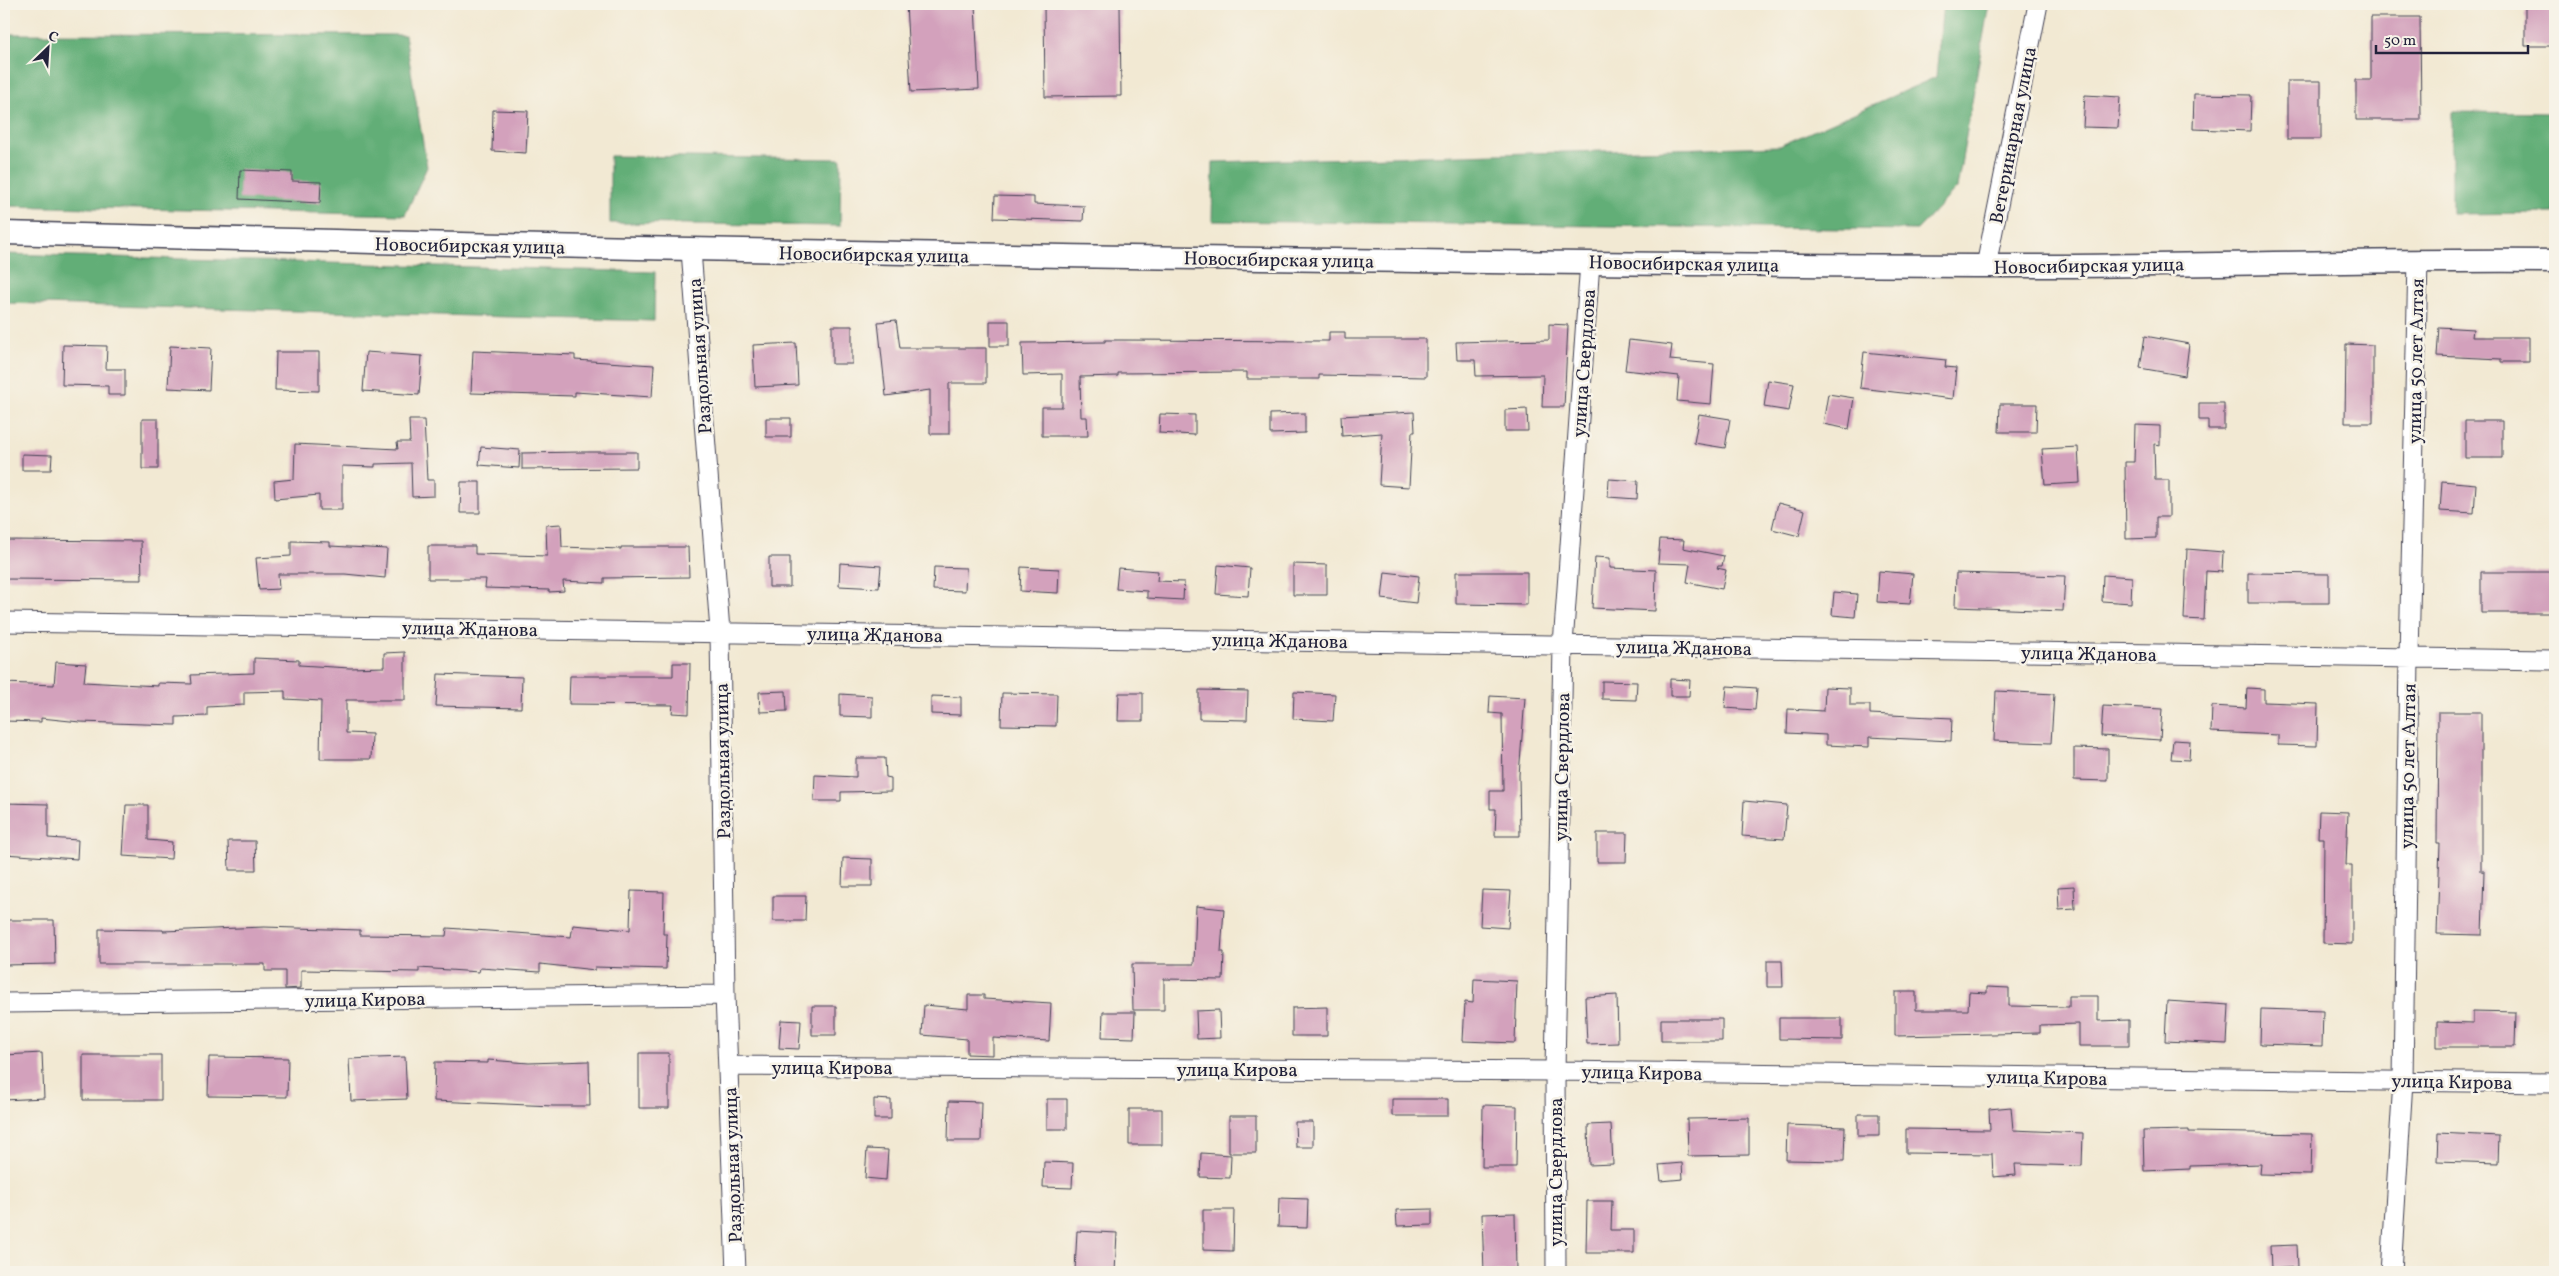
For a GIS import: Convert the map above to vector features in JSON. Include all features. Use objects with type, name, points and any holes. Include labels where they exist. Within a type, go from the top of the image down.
[{"type":"street","name":"Ветеринарная улица","points":[[1986,266],[2038,4]]},
{"type":"street","name":"Новосибирская улица","points":[[4,233],[946,255],[1986,266],[2418,260],[2555,261]]},
{"type":"street","name":"Раздольная улица","points":[[691,250],[720,631],[726,995],[736,1272]]},
{"type":"street","name":"улица 50 лет Алтая","points":[[2392,1272],[2403,1081],[2409,657],[2418,260]]},
{"type":"street","name":"улица Свердлова","points":[[1556,1272],[1555,1072],[1564,645],[1590,262]]},
{"type":"street","name":"улица Жданова","points":[[4,622],[720,631],[2555,660]]},
{"type":"street","name":"улица Кирова","points":[[4,1003],[726,995]]},
{"type":"street","name":"улица Кирова","points":[[728,1066],[1555,1072],[2555,1083]]},
{"type":"green space","points":[[1943,4],[1989,4],[1957,188],[1917,230],[1212,221],[1213,162],[1779,146],[1936,77]]},
{"type":"green space","points":[[4,34],[405,35],[427,167],[405,215],[4,206]]},
{"type":"green space","points":[[2452,112],[2555,113],[2555,213],[2452,214]]},
{"type":"green space","points":[[610,156],[841,159],[840,226],[610,223]]},
{"type":"green space","points":[[4,254],[655,272],[654,321],[4,303]]},
{"type":"building","points":[[906,4],[975,4],[979,89],[911,92]]},
{"type":"building","points":[[1044,4],[1120,4],[1121,96],[1045,97]]},
{"type":"building","points":[[2525,4],[2555,4],[2555,46],[2525,46]]},
{"type":"building","points":[[2371,17],[2420,17],[2421,120],[2356,120],[2356,80],[2371,80]]},
{"type":"building","points":[[2287,81],[2321,81],[2321,139],[2287,139]]},
{"type":"building","points":[[2194,94],[2251,95],[2250,131],[2193,129]]},
{"type":"building","points":[[2085,95],[2120,97],[2118,128],[2083,127]]},
{"type":"building","points":[[493,110],[528,111],[526,153],[492,151]]},
{"type":"building","points":[[240,170],[292,172],[292,181],[321,182],[320,203],[239,199]]},
{"type":"building","points":[[995,196],[1034,197],[1034,204],[1084,206],[1083,221],[994,218]]},
{"type":"building","points":[[896,320],[900,348],[986,348],[986,383],[949,383],[949,434],[930,434],[930,390],[886,396],[878,322]]},
{"type":"building","points":[[990,321],[1009,321],[1009,346],[990,346]]},
{"type":"building","points":[[1549,324],[1568,325],[1564,407],[1542,407],[1543,375],[1476,376],[1475,360],[1457,360],[1456,342],[1549,340]]},
{"type":"building","points":[[832,326],[852,326],[852,364],[832,364]]},
{"type":"building","points":[[2439,327],[2473,329],[2472,337],[2529,337],[2529,362],[2501,362],[2501,359],[2437,356]]},
{"type":"building","points":[[1329,332],[1345,332],[1345,339],[1426,339],[1426,377],[1319,375],[1319,379],[1247,379],[1247,372],[1118,373],[1118,376],[1080,377],[1081,417],[1087,417],[1088,436],[1042,436],[1042,407],[1062,407],[1062,374],[1023,375],[1022,343],[1105,342],[1105,340],[1329,341]]},
{"type":"building","points":[[2145,336],[2189,344],[2185,376],[2140,368]]},
{"type":"building","points":[[1629,340],[1672,345],[1670,360],[1714,364],[1711,404],[1677,401],[1679,376],[1625,370]]},
{"type":"building","points":[[796,343],[798,385],[755,387],[753,345]]},
{"type":"building","points":[[2346,344],[2373,345],[2373,423],[2345,423]]},
{"type":"building","points":[[63,345],[107,346],[106,369],[125,369],[125,395],[108,395],[108,386],[62,385]]},
{"type":"building","points":[[170,346],[211,348],[209,390],[168,388]]},
{"type":"building","points":[[473,351],[575,355],[575,360],[654,365],[652,397],[575,392],[575,396],[471,393]]},
{"type":"building","points":[[276,352],[319,352],[319,391],[275,390]]},
{"type":"building","points":[[366,352],[422,356],[419,395],[363,391]]},
{"type":"building","points":[[1864,352],[1946,360],[1945,367],[1956,368],[1953,399],[1860,388]]},
{"type":"building","points":[[1768,380],[1794,384],[1789,411],[1764,407]]},
{"type":"building","points":[[1828,394],[1854,398],[1849,429],[1823,424]]},
{"type":"building","points":[[2199,403],[2224,403],[2224,429],[2208,429],[2208,420],[2199,420]]},
{"type":"building","points":[[2000,404],[2037,404],[2036,432],[1999,432]]},
{"type":"building","points":[[1527,409],[1528,431],[1505,431],[1505,410]]},
{"type":"building","points":[[1414,412],[1415,432],[1412,432],[1409,487],[1379,485],[1382,433],[1342,436],[1341,416]]},
{"type":"building","points":[[1305,413],[1305,433],[1270,434],[1270,414]]},
{"type":"building","points":[[1160,414],[1195,415],[1195,435],[1159,433]]},
{"type":"building","points":[[1699,414],[1730,419],[1725,448],[1694,443]]},
{"type":"building","points":[[766,418],[791,418],[791,437],[766,437]]},
{"type":"building","points":[[142,419],[158,419],[158,469],[142,469]]},
{"type":"building","points":[[409,420],[424,420],[427,480],[434,480],[434,496],[412,497],[411,463],[375,464],[375,467],[342,466],[342,510],[319,510],[319,495],[275,499],[274,481],[294,479],[295,444],[398,449],[397,442],[410,442]]},
{"type":"building","points":[[2465,421],[2502,421],[2502,458],[2465,458]]},
{"type":"building","points":[[2135,425],[2160,426],[2160,445],[2154,444],[2155,480],[2169,480],[2169,517],[2156,517],[2156,538],[2126,539],[2125,462],[2134,462]]},
{"type":"building","points":[[481,447],[520,450],[519,468],[479,465]]},
{"type":"building","points":[[2078,447],[2080,483],[2045,485],[2042,449]]},
{"type":"building","points":[[637,452],[637,468],[522,469],[522,453]]},
{"type":"building","points":[[22,454],[52,455],[51,470],[22,470]]},
{"type":"building","points":[[1609,479],[1638,481],[1637,499],[1608,497]]},
{"type":"building","points":[[2442,481],[2476,484],[2474,513],[2440,511]]},
{"type":"building","points":[[461,482],[480,482],[480,513],[460,513]]},
{"type":"building","points":[[1778,503],[1805,510],[1799,536],[1772,529]]},
{"type":"building","points":[[561,524],[562,547],[621,549],[621,547],[688,547],[689,577],[604,578],[604,583],[563,581],[564,591],[549,592],[549,590],[485,588],[486,579],[428,579],[428,546],[475,546],[475,554],[547,556],[546,525]]},
{"type":"building","points":[[1660,539],[1684,540],[1683,548],[1724,556],[1722,566],[1717,568],[1726,570],[1722,589],[1687,582],[1690,564],[1658,563]]},
{"type":"building","points":[[4,540],[141,541],[142,580],[4,579]]},
{"type":"building","points":[[291,541],[330,542],[330,546],[387,549],[385,578],[345,574],[278,574],[279,589],[259,590],[256,558],[291,556]]},
{"type":"building","points":[[2187,549],[2223,552],[2222,572],[2206,571],[2204,620],[2184,619]]},
{"type":"building","points":[[769,557],[790,557],[790,587],[769,587]]},
{"type":"building","points":[[1595,557],[1610,558],[1610,568],[1656,570],[1655,611],[1592,608]]},
{"type":"building","points":[[840,563],[881,566],[879,588],[839,586]]},
{"type":"building","points":[[1293,564],[1327,565],[1327,595],[1293,595]]},
{"type":"building","points":[[1218,565],[1250,568],[1248,596],[1216,594]]},
{"type":"building","points":[[934,567],[966,568],[965,591],[933,590]]},
{"type":"building","points":[[1021,567],[1059,569],[1058,593],[1020,591]]},
{"type":"building","points":[[1118,568],[1158,571],[1157,581],[1184,582],[1183,600],[1147,598],[1147,591],[1116,589]]},
{"type":"building","points":[[1879,571],[1913,574],[1910,604],[1877,602]]},
{"type":"building","points":[[1385,572],[1419,576],[1416,603],[1382,599]]},
{"type":"building","points":[[1456,572],[1527,572],[1527,605],[1456,604]]},
{"type":"building","points":[[2481,572],[2553,572],[2553,613],[2481,613]]},
{"type":"building","points":[[1956,573],[2065,576],[2063,611],[1955,607]]},
{"type":"building","points":[[2248,573],[2329,574],[2329,603],[2248,603]]},
{"type":"building","points":[[2103,575],[2132,577],[2131,603],[2102,601]]},
{"type":"building","points":[[1834,592],[1857,594],[1855,617],[1832,615]]},
{"type":"building","points":[[405,652],[405,700],[346,700],[346,733],[372,734],[371,759],[320,759],[321,701],[285,699],[285,691],[244,692],[244,705],[207,707],[207,716],[176,717],[176,725],[80,722],[41,718],[41,722],[4,721],[4,683],[54,685],[56,662],[86,664],[84,682],[158,686],[158,683],[192,684],[191,675],[254,673],[254,658],[299,660],[299,665],[350,668],[384,667],[384,653]]},
{"type":"building","points":[[673,663],[690,663],[689,714],[672,713],[673,705],[569,704],[570,676],[673,676]]},
{"type":"building","points":[[438,674],[522,677],[521,708],[436,706]]},
{"type":"building","points":[[1670,679],[1690,680],[1689,696],[1670,696]]},
{"type":"building","points":[[1602,681],[1637,682],[1636,700],[1602,699]]},
{"type":"building","points":[[1727,686],[1757,688],[1755,710],[1725,708]]},
{"type":"building","points":[[1825,687],[1850,688],[1850,705],[1870,705],[1870,714],[1952,718],[1951,741],[1869,737],[1869,747],[1826,745],[1826,735],[1787,733],[1788,709],[1824,711]]},
{"type":"building","points":[[2247,688],[2264,689],[2264,702],[2318,704],[2317,746],[2278,745],[2278,735],[2211,732],[2212,706],[2246,708]]},
{"type":"building","points":[[1199,690],[1248,691],[1247,720],[1199,719]]},
{"type":"building","points":[[786,691],[787,711],[760,712],[759,692]]},
{"type":"building","points":[[1996,691],[2054,694],[2051,743],[1994,741]]},
{"type":"building","points":[[1294,692],[1335,694],[1333,721],[1293,719]]},
{"type":"building","points":[[1002,693],[1057,694],[1056,726],[1001,725]]},
{"type":"building","points":[[1119,693],[1143,693],[1143,721],[1118,721]]},
{"type":"building","points":[[840,694],[872,696],[872,717],[840,716]]},
{"type":"building","points":[[931,696],[961,697],[961,715],[931,714]]},
{"type":"building","points":[[1490,696],[1525,698],[1519,775],[1520,836],[1495,836],[1496,809],[1490,809],[1490,791],[1503,791],[1502,714],[1489,713]]},
{"type":"building","points":[[2103,706],[2162,709],[2160,740],[2101,736]]},
{"type":"building","points":[[2438,712],[2481,712],[2481,871],[2484,871],[2482,935],[2437,934],[2440,843],[2437,843]]},
{"type":"building","points":[[2173,740],[2190,741],[2189,760],[2171,759]]},
{"type":"building","points":[[2074,748],[2108,749],[2108,781],[2074,780]]},
{"type":"building","points":[[856,758],[885,758],[886,777],[891,778],[891,791],[841,792],[841,801],[814,801],[815,775],[856,777]]},
{"type":"building","points":[[1744,801],[1787,805],[1784,839],[1742,836]]},
{"type":"building","points":[[4,803],[48,804],[48,838],[78,840],[77,859],[4,854]]},
{"type":"building","points":[[126,805],[148,805],[148,840],[172,842],[171,859],[123,856]]},
{"type":"building","points":[[2319,811],[2348,812],[2346,865],[2352,865],[2352,944],[2323,943],[2324,838],[2318,838]]},
{"type":"building","points":[[1597,833],[1627,833],[1626,862],[1597,862]]},
{"type":"building","points":[[228,841],[255,841],[256,870],[229,870]]},
{"type":"building","points":[[843,858],[872,859],[872,886],[842,886]]},
{"type":"building","points":[[2074,886],[2075,909],[2059,910],[2058,887]]},
{"type":"building","points":[[1482,890],[1511,891],[1508,928],[1480,926]]},
{"type":"building","points":[[631,891],[664,892],[663,934],[667,934],[666,969],[595,967],[595,970],[540,964],[540,972],[480,968],[479,972],[419,968],[419,972],[301,970],[301,988],[285,989],[285,971],[265,971],[265,964],[99,964],[99,929],[163,931],[264,927],[360,930],[360,935],[446,936],[447,928],[571,937],[573,925],[630,930]]},
{"type":"building","points":[[773,896],[806,896],[805,921],[773,921]]},
{"type":"building","points":[[1196,906],[1224,909],[1221,952],[1224,952],[1223,980],[1164,979],[1164,1010],[1133,1010],[1132,964],[1194,964]]},
{"type":"building","points":[[4,920],[54,920],[55,964],[4,965]]},
{"type":"building","points":[[1767,961],[1782,961],[1783,987],[1767,987]]},
{"type":"building","points":[[1474,979],[1517,981],[1515,1043],[1463,1041],[1465,1002],[1473,1003]]},
{"type":"building","points":[[1987,987],[2009,988],[2009,1006],[2069,1007],[2069,996],[2098,996],[2098,1021],[2129,1020],[2129,1046],[2079,1046],[2079,1024],[2040,1025],[2040,1033],[1895,1036],[1895,992],[1916,992],[1916,1010],[1968,1010],[1969,992],[1987,993]]},
{"type":"building","points":[[968,995],[984,995],[984,999],[1051,1003],[1049,1041],[993,1038],[993,1055],[967,1054],[967,1039],[922,1035],[924,1005],[968,1009]]},
{"type":"building","points":[[1617,995],[1618,1043],[1587,1044],[1585,997]]},
{"type":"building","points":[[2167,1001],[2229,1005],[2227,1044],[2165,1041]]},
{"type":"building","points":[[812,1006],[836,1006],[836,1035],[812,1035]]},
{"type":"building","points":[[1327,1007],[1327,1036],[1292,1036],[1292,1008]]},
{"type":"building","points":[[2261,1009],[2323,1011],[2322,1046],[2260,1044]]},
{"type":"building","points":[[1219,1010],[1220,1038],[1197,1039],[1196,1011]]},
{"type":"building","points":[[2473,1011],[2516,1012],[2515,1047],[2437,1047],[2437,1022],[2473,1023]]},
{"type":"building","points":[[1103,1012],[1135,1012],[1134,1038],[1102,1037]]},
{"type":"building","points":[[1779,1018],[1842,1018],[1842,1040],[1779,1039]]},
{"type":"building","points":[[1661,1019],[1722,1019],[1722,1041],[1661,1041]]},
{"type":"building","points":[[781,1020],[801,1021],[799,1049],[779,1048]]},
{"type":"building","points":[[42,1053],[44,1098],[4,1100],[4,1055]]},
{"type":"building","points":[[639,1053],[669,1053],[669,1108],[639,1108]]},
{"type":"building","points":[[83,1055],[161,1055],[161,1100],[83,1100]]},
{"type":"building","points":[[209,1057],[288,1058],[287,1097],[208,1096]]},
{"type":"building","points":[[405,1057],[407,1099],[351,1101],[349,1059]]},
{"type":"building","points":[[488,1060],[529,1063],[589,1061],[590,1106],[434,1101],[435,1062],[488,1063]]},
{"type":"building","points":[[874,1099],[891,1100],[891,1119],[874,1119]]},
{"type":"building","points":[[1047,1099],[1067,1099],[1067,1129],[1047,1129]]},
{"type":"building","points":[[1392,1099],[1448,1099],[1448,1116],[1392,1116]]},
{"type":"building","points":[[949,1101],[982,1102],[981,1141],[948,1141]]},
{"type":"building","points":[[1483,1105],[1517,1106],[1516,1167],[1482,1167]]},
{"type":"building","points":[[2011,1107],[2013,1130],[2083,1133],[2082,1166],[2015,1164],[2016,1175],[1993,1177],[1992,1154],[1906,1153],[1906,1129],[1990,1130],[1989,1109]]},
{"type":"building","points":[[1129,1109],[1162,1109],[1162,1145],[1129,1145]]},
{"type":"building","points":[[1858,1114],[1879,1114],[1879,1136],[1858,1136]]},
{"type":"building","points":[[1229,1116],[1256,1116],[1256,1153],[1229,1153]]},
{"type":"building","points":[[1749,1118],[1749,1155],[1688,1156],[1687,1119]]},
{"type":"building","points":[[1295,1122],[1313,1122],[1313,1147],[1296,1147]]},
{"type":"building","points":[[1611,1124],[1613,1164],[1589,1165],[1588,1125]]},
{"type":"building","points":[[1787,1125],[1845,1127],[1844,1161],[1786,1160]]},
{"type":"building","points":[[2189,1130],[2189,1132],[2312,1134],[2311,1175],[2260,1174],[2261,1164],[2190,1166],[2190,1169],[2144,1171],[2143,1131]]},
{"type":"building","points":[[2438,1133],[2499,1136],[2498,1163],[2437,1161]]},
{"type":"building","points":[[867,1149],[888,1150],[886,1180],[865,1178]]},
{"type":"building","points":[[1201,1153],[1231,1155],[1230,1178],[1200,1177]]},
{"type":"building","points":[[1044,1162],[1073,1163],[1072,1188],[1043,1187]]},
{"type":"building","points":[[1682,1163],[1683,1179],[1661,1181],[1659,1165]]},
{"type":"building","points":[[1279,1198],[1308,1199],[1307,1228],[1278,1227]]},
{"type":"building","points":[[1587,1201],[1612,1201],[1611,1230],[1634,1230],[1634,1253],[1586,1253]]},
{"type":"building","points":[[1432,1209],[1432,1225],[1397,1226],[1396,1210]]},
{"type":"building","points":[[1203,1210],[1234,1210],[1233,1251],[1203,1250]]},
{"type":"building","points":[[1515,1213],[1516,1272],[1484,1272],[1482,1214]]},
{"type":"building","points":[[1077,1231],[1117,1233],[1115,1272],[1075,1271]]},
{"type":"building","points":[[2297,1245],[2298,1267],[2271,1269],[2270,1246]]}]
